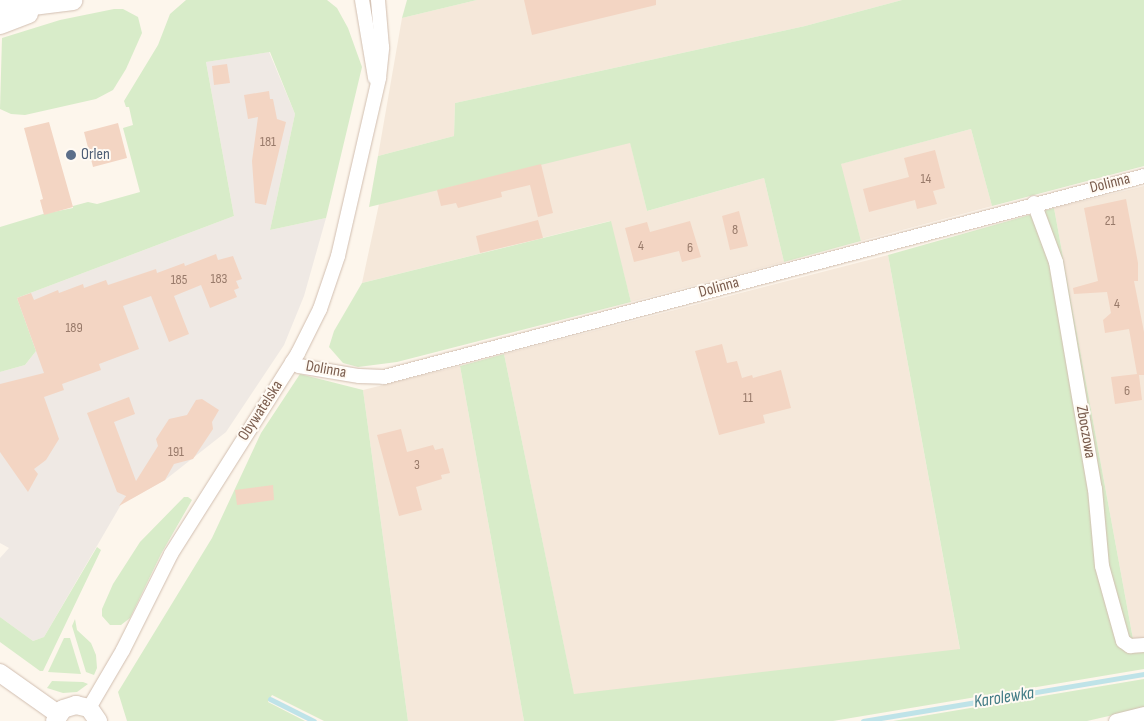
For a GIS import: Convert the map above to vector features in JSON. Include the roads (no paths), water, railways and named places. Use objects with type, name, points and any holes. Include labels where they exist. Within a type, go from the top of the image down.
[{"type":"main road","points":[[0,9],[64,1]]},
{"type":"main road","points":[[0,24],[64,1]]},
{"type":"street","name":"Obywatelska","points":[[362,0],[375,91]]},
{"type":"street","name":"Obywatelska","points":[[94,715],[123,650],[171,554],[292,362],[320,309],[338,256],[375,91],[382,47],[378,0]]},
{"type":"street","name":"Dolinna","points":[[292,362],[299,366],[359,376],[384,376],[1034,203],[1144,176]]},
{"type":"street","name":"Zboczowa","points":[[1034,203],[1056,262],[1095,489],[1102,566],[1123,641],[1130,646],[1144,645]]},
{"type":"street","points":[[0,673],[56,718],[63,709],[76,704],[94,715]]},
{"type":"street","points":[[1116,721],[1144,714]]},
{"type":"waterway","name":"Karolewka","points":[[863,721],[1144,674]]},
{"type":"waterway","name":"Karolewka","points":[[270,699],[314,721]]},
{"type":"place","name":"Orlen","points":[[71,155]]}]
